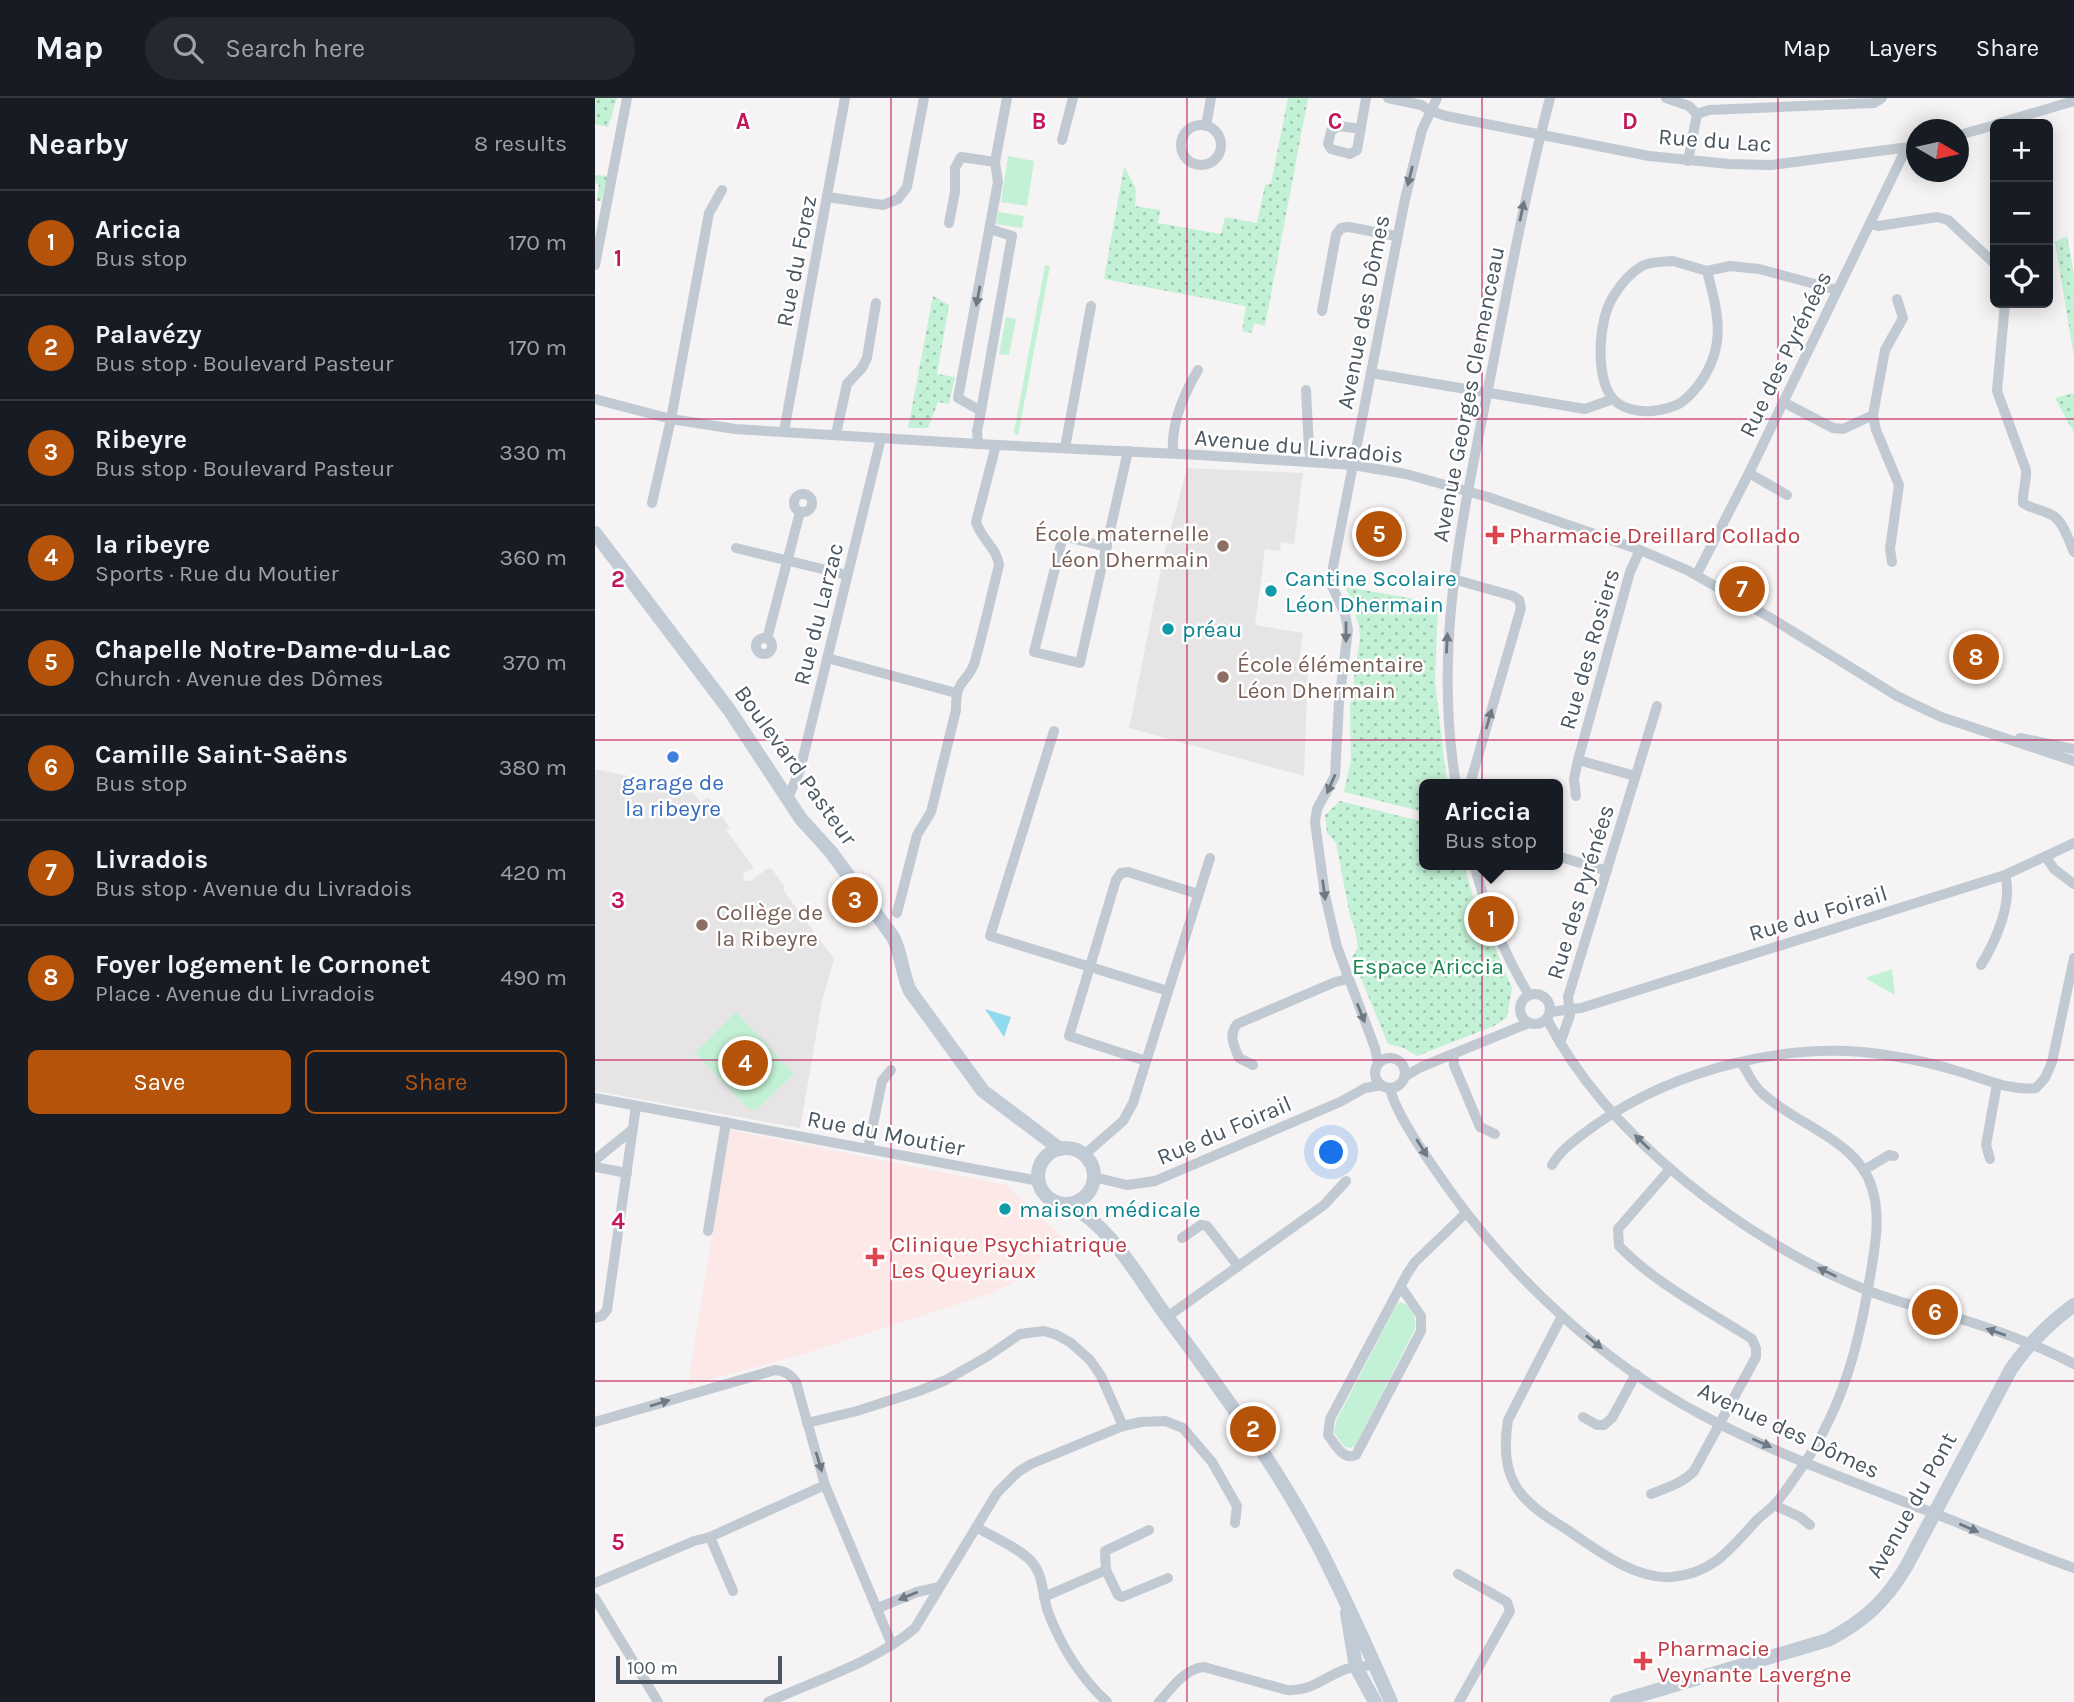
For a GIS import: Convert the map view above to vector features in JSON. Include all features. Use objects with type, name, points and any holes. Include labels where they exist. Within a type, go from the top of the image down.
[{"type":"main road","name":"Boulevard Pasteur","points":[[595,533],[730,711],[801,819],[831,852],[893,937],[902,959],[904,978],[918,1002],[983,1091],[1060,1149]]},
{"type":"main road","name":"Boulevard Pasteur","points":[[1026,1123],[1038,1142],[1044,1159]]},
{"type":"main road","points":[[1068,1204],[1086,1195],[1094,1177],[1093,1169],[1084,1154],[1069,1148],[1060,1149],[1044,1159],[1038,1173],[1046,1195],[1086,1213],[1111,1240],[1233,1410],[1286,1491],[1321,1552],[1359,1626],[1391,1702]]},
{"type":"main road","points":[[1086,1195],[1111,1240]]},
{"type":"main road","name":"Avenue du Pont","points":[[1617,1702],[1828,1640],[1849,1629],[1891,1592],[2011,1369],[2029,1343],[2074,1305]]},
{"type":"main road","points":[[1345,1601],[1356,1667],[1374,1702]]},
{"type":"street","points":[[595,265],[627,98]]},
{"type":"street","name":"Rue du Forez","points":[[784,431],[845,98]]},
{"type":"street","points":[[827,197],[883,205],[898,199],[907,187],[924,98]]},
{"type":"street","points":[[981,411],[958,398],[998,182],[995,162],[1007,98]]},
{"type":"street","points":[[1062,139],[1073,98]]},
{"type":"street","points":[[1206,126],[1211,98]]},
{"type":"street","points":[[1361,130],[1366,98]]},
{"type":"street","name":"Rue du Lac","points":[[1388,98],[1421,105],[1431,111],[1541,135],[1688,161],[1771,165],[1906,148]]},
{"type":"street","name":"Avenue des Dômes","points":[[1377,1068],[1375,1048],[1347,979],[1329,920],[1315,816],[1333,783],[1337,765],[1339,702],[1348,630],[1345,614],[1331,581],[1397,236],[1422,130],[1437,98]]},
{"type":"street","name":"Avenue Georges Clemenceau","points":[[1455,779],[1449,737],[1446,684],[1447,635],[1453,579],[1511,264],[1550,98]]},
{"type":"street","points":[[1665,98],[1689,106],[1697,114]]},
{"type":"street","points":[[1697,114],[1709,110],[1874,103],[1882,98]]},
{"type":"street","points":[[2013,119],[2074,101]]},
{"type":"street","points":[[1688,161],[1697,114]]},
{"type":"street","points":[[1206,126],[1216,132],[1221,149],[1215,160],[1196,164],[1185,157],[1182,151],[1183,137],[1192,127],[1206,126]]},
{"type":"street","points":[[1969,132],[1990,126]]},
{"type":"street","name":"Rue des Pyrénées","points":[[1697,574],[1871,224],[1903,155],[1903,149]]},
{"type":"street","points":[[949,223],[955,192],[955,168],[961,157],[995,162]]},
{"type":"street","points":[[652,503],[671,419],[709,213],[722,190]]},
{"type":"street","points":[[1871,224],[1878,226],[1937,216],[1948,220],[1990,259]]},
{"type":"street","points":[[1322,311],[1336,235],[1341,228],[1349,227],[1397,236]]},
{"type":"street","points":[[978,444],[977,431],[1012,236],[990,229]]},
{"type":"street","points":[[1707,271],[1717,311],[1717,346],[1709,369],[1699,385],[1677,407],[1646,412],[1625,408],[1613,399],[1604,382],[1601,360],[1602,330],[1611,299],[1625,281],[1643,265],[1673,261],[1707,271],[1730,266],[1759,269],[1837,290]]},
{"type":"street","points":[[1892,562],[1890,549],[1899,485],[1876,429],[1874,415],[1885,350],[1903,318],[1897,299]]},
{"type":"street","points":[[836,435],[847,384],[862,368],[867,358],[876,303]]},
{"type":"street","points":[[1065,448],[1091,306]]},
{"type":"street","points":[[2005,308],[1997,391],[2026,470],[2023,503],[2031,509],[2053,515],[2060,522],[2074,552]]},
{"type":"street","points":[[1173,453],[1181,398],[1198,370]]},
{"type":"street","points":[[1371,373],[1585,409],[1613,399]]},
{"type":"street","points":[[1306,390],[1309,449],[1313,463]]},
{"type":"street","name":"Avenue du Livradois","points":[[595,399],[671,419],[735,429],[1353,465],[1406,474],[1468,491],[1640,550],[1697,574],[1897,696],[1941,717],[2074,761]]},
{"type":"street","points":[[1783,402],[1833,428],[1843,429],[1874,415]]},
{"type":"street","name":"Rue du Larzac","points":[[788,798],[800,770],[881,438]]},
{"type":"street","points":[[897,913],[917,835],[931,812],[956,710],[956,693],[960,682],[974,665],[999,565],[998,556],[979,531],[976,522],[996,445]]},
{"type":"street","points":[[1107,547],[1063,536],[1034,652],[1080,663],[1107,547],[1128,451]]},
{"type":"street","points":[[1749,473],[1787,495]]},
{"type":"street","points":[[767,639],[800,512]]},
{"type":"street","points":[[736,548],[847,575]]},
{"type":"street","name":"Rue des Rosiers","points":[[1576,796],[1574,779],[1578,760],[1630,572],[1640,550]]},
{"type":"street","points":[[1453,579],[1513,596],[1519,600],[1521,608],[1471,779]]},
{"type":"street","points":[[827,658],[956,693]]},
{"type":"street","name":"Rue des Pyrénées","points":[[1570,1008],[1569,997],[1657,706]]},
{"type":"street","points":[[1054,731],[990,936],[1168,991]]},
{"type":"street","name":"Avenue du Livradois","points":[[1988,733],[2074,749]]},
{"type":"street","name":"Rue des Rosiers","points":[[1578,760],[1635,776]]},
{"type":"street","name":"Rue du Foirail","points":[[1548,1015],[1570,1008],[1581,1008],[2004,875],[2074,843]]},
{"type":"street","points":[[2046,857],[2054,869],[2074,884]]},
{"type":"street","points":[[1084,1154],[1129,1113],[1210,858]]},
{"type":"street","points":[[1563,858],[1607,871]]},
{"type":"street","points":[[1476,870],[1491,919],[1529,995]]},
{"type":"street","points":[[1146,1061],[1069,1036],[1116,880],[1121,873],[1128,872],[1198,894]]},
{"type":"street","points":[[1981,965],[1990,950],[2006,900],[2008,887],[2004,875]]},
{"type":"street","points":[[1552,1165],[1558,1154],[1613,1112],[1672,1082],[1784,1054],[1840,1051],[1890,1055],[1953,1069],[2023,1090],[2036,1088],[2045,1078],[2054,1050],[2074,958]]},
{"type":"street","points":[[1253,1065],[1239,1058],[1233,1043],[1231,1036],[1237,1024],[1347,979]]},
{"type":"street","points":[[1507,1032],[1520,1012],[1522,1002],[1529,995],[1539,995],[1570,1008],[1560,1043]]},
{"type":"street","points":[[1547,1000],[1548,1015],[1560,1043],[1613,1112],[1670,1169],[1753,1231],[1801,1259],[1868,1291],[2029,1343],[2074,1364]]},
{"type":"street","points":[[1520,1012],[1529,1023]]},
{"type":"street","points":[[1404,1077],[1421,1067],[1529,1023],[1538,1024],[1548,1015]]},
{"type":"street","points":[[1453,1054],[1454,1065],[1481,1127],[1495,1134]]},
{"type":"street","points":[[1399,1062],[1404,1069],[1401,1083],[1386,1086],[1377,1068],[1391,1058],[1421,1067]]},
{"type":"street","points":[[1562,1316],[1508,1420],[1505,1439],[1507,1469],[1515,1487],[1525,1501],[1539,1513],[1638,1572],[1668,1577],[1705,1569],[1731,1550],[1758,1519],[1774,1506],[1815,1449],[1850,1371],[1860,1338],[1876,1240],[1877,1210],[1873,1189],[1864,1170],[1837,1143],[1793,1117],[1762,1093],[1750,1079],[1742,1063]]},
{"type":"street","name":"Rue du Foirail","points":[[1365,1088],[1377,1068]]},
{"type":"street","points":[[868,1149],[882,1081],[891,1070]]},
{"type":"street","points":[[1990,1159],[1986,1145],[1997,1084]]},
{"type":"street","name":"Avenue des Dômes","points":[[1386,1086],[1420,1145],[1466,1213],[1527,1282],[1562,1316],[1636,1374],[1719,1424],[1805,1462],[2074,1569]]},
{"type":"street","name":"Rue du Foirail","points":[[1094,1177],[1127,1185],[1155,1181],[1340,1102],[1365,1088],[1386,1086]]},
{"type":"street","name":"Rue du Moutier","points":[[595,1098],[1039,1181]]},
{"type":"street","points":[[595,1318],[602,1316],[607,1310],[636,1106]]},
{"type":"street","points":[[708,1231],[726,1122]]},
{"type":"street","points":[[595,1160],[632,1130]]},
{"type":"street","points":[[1864,1170],[1889,1155],[1894,1156]]},
{"type":"street","points":[[595,1167],[627,1173]]},
{"type":"street","points":[[1651,1494],[1689,1477],[1755,1357],[1756,1348],[1752,1339],[1669,1286],[1629,1256],[1619,1245],[1618,1229],[1670,1169]]},
{"type":"street","points":[[1167,1317],[1324,1205],[1346,1181]]},
{"type":"street","points":[[1401,1287],[1420,1316],[1421,1331],[1356,1455],[1351,1458],[1345,1456],[1328,1435],[1330,1419],[1401,1287],[1415,1262],[1466,1213]]},
{"type":"street","points":[[1182,1238],[1201,1225],[1207,1226],[1238,1266]]},
{"type":"street","points":[[807,1423],[857,1411],[919,1391],[946,1380],[1020,1334],[1044,1331],[1064,1339],[1090,1360],[1101,1376],[1123,1426]]},
{"type":"street","points":[[595,1422],[775,1370],[792,1376],[825,1485],[892,1645]]},
{"type":"street","points":[[1583,1417],[1597,1425],[1605,1425],[1612,1418],[1636,1374]]},
{"type":"street","points":[[768,1702],[892,1645],[915,1628],[997,1493],[1018,1472],[1031,1464],[1123,1426],[1165,1421],[1184,1428],[1212,1462],[1237,1506],[1235,1523]]},
{"type":"street","points":[[595,1583],[694,1541],[710,1537],[825,1485]]},
{"type":"street","points":[[1774,1506],[1800,1517],[1810,1525]]},
{"type":"street","points":[[976,1527],[1031,1562],[1042,1583],[1044,1597],[1057,1630],[1082,1677],[1107,1702]]},
{"type":"street","points":[[1149,1530],[1105,1551],[1106,1570],[1118,1595],[1122,1597],[1168,1578]]},
{"type":"street","points":[[710,1537],[733,1591]]},
{"type":"street","points":[[1044,1597],[1106,1570]]},
{"type":"street","points":[[1458,1574],[1507,1602],[1510,1611],[1459,1702]]},
{"type":"street","points":[[878,1608],[917,1592],[939,1587]]},
{"type":"street","points":[[595,1598],[658,1702]]},
{"type":"street","points":[[1159,1702],[1187,1672],[1195,1668],[1204,1667],[1299,1691],[1356,1667],[1375,1665]]},
{"type":"shaded area","name":"École élémentaire Léon Dhermain","points":[[1187,468],[1303,473],[1294,544],[1281,542],[1280,551],[1265,549],[1255,625],[1303,633],[1299,663],[1308,668],[1304,776],[1129,728],[1163,559]]},
{"type":"shaded area","name":"Collège de la Ribeyre","points":[[595,769],[691,790],[701,802],[708,797],[730,828],[726,830],[754,868],[744,872],[743,881],[750,881],[768,868],[772,869],[784,886],[784,891],[834,959],[822,1001],[800,1128],[595,1091]]},
{"type":"shaded area","name":"Clinique Psychiatrique Les Queyriaux","points":[[729,1130],[1006,1185],[1061,1236],[1021,1279],[989,1294],[797,1356],[688,1385]]},
{"type":"green space","points":[[595,98],[617,98],[608,127],[595,124]]},
{"type":"green space","points":[[1288,98],[1308,98],[1265,326],[1254,323],[1252,333],[1242,331],[1246,306],[1104,279],[1124,166],[1136,189],[1135,206],[1160,210],[1158,223],[1221,234],[1225,217],[1257,223],[1265,185],[1271,183]]},
{"type":"green space","points":[[1008,156],[1034,161],[1027,206],[1001,202]]},
{"type":"green space","points":[[595,175],[608,176],[601,201],[597,201],[599,184],[595,183]]},
{"type":"green space","points":[[998,212],[1024,216],[1022,228],[996,224]]},
{"type":"green space","points":[[2067,236],[2074,274],[2074,357],[2055,242]]},
{"type":"green space","points":[[1045,265],[1050,266],[1018,436],[1014,432]]},
{"type":"green space","points":[[933,296],[949,305],[937,374],[955,377],[949,404],[938,402],[928,428],[908,428]]},
{"type":"green space","points":[[1006,317],[1016,319],[1009,355],[999,354]]},
{"type":"green space","points":[[2074,393],[2074,433],[2055,398]]},
{"type":"green space","points":[[1346,587],[1438,603],[1435,681],[1446,779],[1419,779],[1419,811],[1344,792],[1351,760],[1350,706],[1360,638],[1359,626]]},
{"type":"green space","name":"Espace Ariccia","points":[[1340,801],[1419,821],[1419,870],[1465,870],[1473,896],[1512,988],[1507,1017],[1494,1026],[1417,1056],[1404,1048],[1388,1044],[1352,957],[1358,948],[1355,929],[1336,843],[1327,833],[1325,815]]},
{"type":"green space","points":[[1892,969],[1895,995],[1865,978]]},
{"type":"green space","points":[[736,1012],[794,1074],[756,1110],[748,1108],[695,1053]]},
{"type":"green space","points":[[1401,1302],[1413,1313],[1415,1329],[1355,1446],[1345,1447],[1334,1433],[1336,1421],[1397,1304]]},
{"type":"water","points":[[985,1009],[1011,1017],[1004,1037]]},
{"type":"place","name":"Chapelle Notre-Dame-du-Lac","points":[[1379,534]]},
{"type":"place","name":"Pharmacie Dreillard Collado","points":[[1495,535]]},
{"type":"place","name":"École maternelle Léon Dhermain","points":[[1223,546]]},
{"type":"place","name":"Livradois","points":[[1742,589]]},
{"type":"place","name":"Cantine Scolaire Léon Dhermain","points":[[1271,591]]},
{"type":"place","name":"préau","points":[[1168,629]]},
{"type":"place","name":"Foyer logement le Cornonet","points":[[1976,657]]},
{"type":"place","name":"École élémentaire Léon Dhermain","points":[[1223,677]]},
{"type":"place","name":"garage de la ribeyre","points":[[673,757]]},
{"type":"place","name":"Ribeyre","points":[[855,900]]},
{"type":"place","name":"Ariccia","points":[[1491,919]]},
{"type":"place","name":"Collège de la Ribeyre","points":[[702,925]]},
{"type":"place","name":"la ribeyre","points":[[745,1063]]},
{"type":"place","name":"maison médicale","points":[[1005,1209]]},
{"type":"place","name":"Clinique Psychiatrique Les Queyriaux","points":[[875,1257]]},
{"type":"place","name":"Camille Saint-Saëns","points":[[1935,1312]]},
{"type":"place","name":"Palavézy","points":[[1253,1429]]},
{"type":"place","name":"Pharmacie Veynante Lavergne","points":[[1643,1661]]}]
